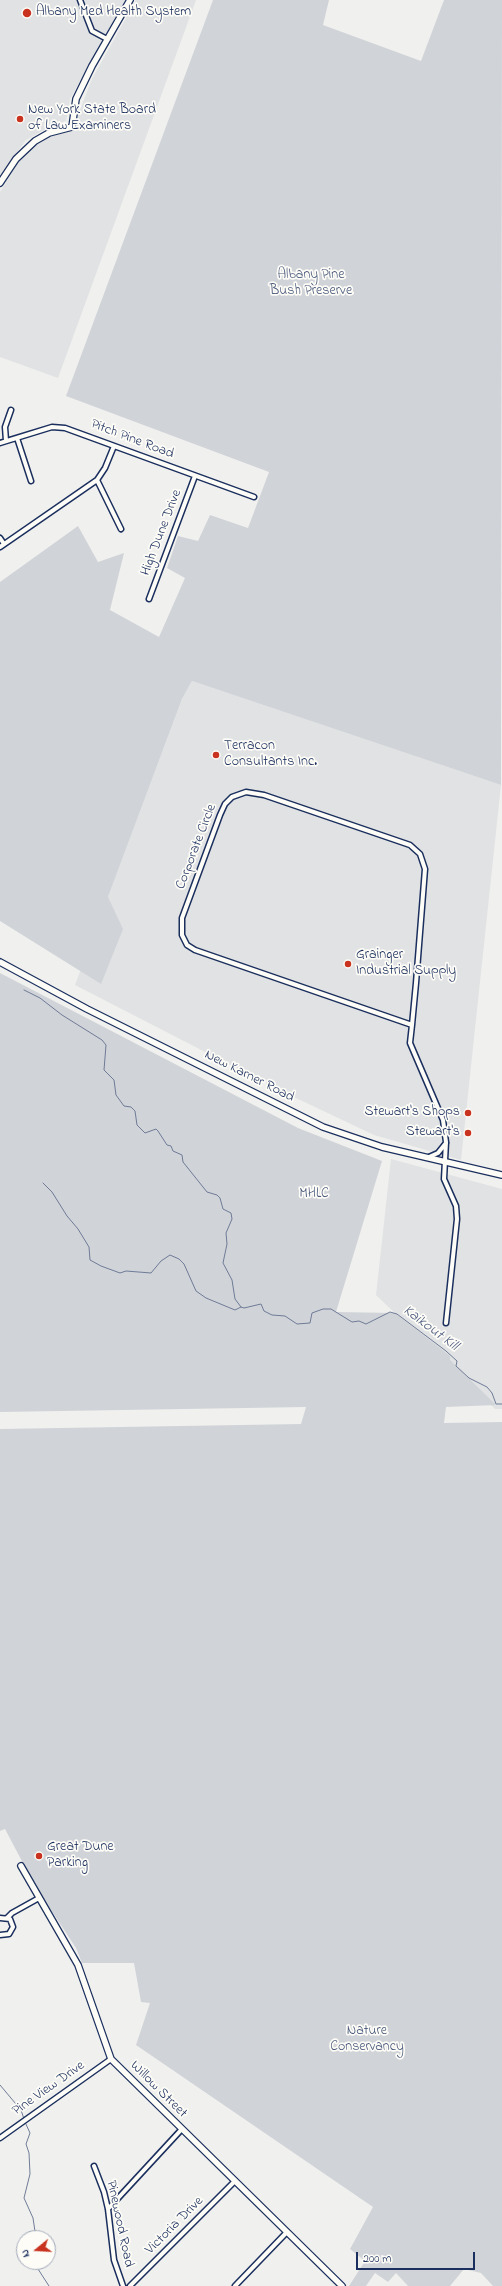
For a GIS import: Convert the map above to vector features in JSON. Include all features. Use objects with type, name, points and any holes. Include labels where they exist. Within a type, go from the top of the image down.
[{"type":"street","points":[[80,0],[92,31],[107,40]]},
{"type":"street","points":[[0,184],[16,159],[28,146],[49,133],[72,127],[76,99],[130,0]]},
{"type":"street","points":[[6,441],[5,427],[11,410]]},
{"type":"street","name":"Pitch Pine Road","points":[[0,443],[59,427],[254,497]]},
{"type":"street","points":[[17,438],[31,482]]},
{"type":"street","points":[[0,547],[97,480],[106,468],[114,446]]},
{"type":"street","name":"High Dune Drive","points":[[149,599],[195,476]]},
{"type":"street","points":[[97,480],[121,529]]},
{"type":"street","points":[[0,538],[4,544]]},
{"type":"street","name":"Corporate Circle","points":[[412,1025],[195,950],[187,945],[182,935],[182,918],[220,815],[225,804],[232,797],[246,792],[264,795],[410,845],[420,854],[426,869],[411,1049],[440,1112],[446,1142],[444,1179],[456,1206],[457,1219],[446,1323]]},
{"type":"street","name":"New Karner Road","points":[[0,962],[87,1009],[309,1121],[369,1144],[502,1175]]},
{"type":"street","points":[[425,1158],[438,1153],[446,1142]]},
{"type":"street","name":"Willow Street","points":[[21,1866],[78,1965],[111,2059],[181,2130],[342,2286]]},
{"type":"street","points":[[0,1918],[7,1918],[12,1913],[39,1898]]},
{"type":"street","points":[[0,1935],[8,1934],[12,1930],[13,1924],[7,1918]]},
{"type":"street","name":"Pine View Drive","points":[[0,2138],[111,2059]]},
{"type":"street","points":[[108,2209],[181,2130]]},
{"type":"street","name":"Pinewood Road","points":[[94,2166],[108,2209],[114,2260],[123,2286]]},
{"type":"street","name":"Victoria Drive","points":[[130,2286],[235,2181]]},
{"type":"street","points":[[235,2286],[287,2232]]},
{"type":"shaded area","points":[[0,0],[125,0],[70,99],[66,121],[51,126],[26,140],[0,175]]},
{"type":"shaded area","points":[[136,0],[196,0],[58,378],[0,357],[0,192],[23,155],[49,137],[76,130],[76,120],[92,79]]},
{"type":"shaded area","points":[[192,681],[501,785],[461,1160],[374,1135],[279,1090],[75,985],[182,699]]},
{"type":"shaded area","points":[[391,1159],[502,1189],[502,1409],[495,1409],[376,1295]]},
{"type":"green space","name":"Albany Pine Bush Preserve","points":[[213,0],[329,0],[323,25],[421,61],[444,0],[502,0],[501,785],[192,681],[182,699],[108,897],[123,929],[101,984],[0,921],[0,582],[78,526],[98,562],[124,553],[110,610],[159,637],[185,578],[167,568],[178,536],[198,541],[210,515],[248,528],[269,472],[66,396]]},
{"type":"green space","points":[[0,973],[298,1128],[382,1161],[336,1312],[395,1313],[450,1356],[450,1360],[496,1405],[446,1407],[444,1423],[502,1422],[502,2286],[493,2286],[481,2273],[464,2269],[450,2286],[408,2286],[396,2273],[388,2282],[375,2273],[366,2286],[349,2286],[365,2261],[350,2249],[373,2207],[136,2045],[150,2003],[141,2002],[134,1963],[82,1963],[76,1948],[34,1884],[5,1829],[0,1831],[0,1429],[301,1424],[306,1407],[0,1412]]},
{"type":"waterway","points":[[24,990],[40,998],[62,1015],[102,1040],[106,1045],[104,1070],[114,1080],[116,1095],[124,1106],[131,1107],[135,1111],[137,1125],[145,1133],[156,1129],[167,1145],[171,1146],[173,1151],[182,1155],[183,1162],[207,1192],[217,1195],[220,1198],[223,1209],[231,1213],[232,1219],[226,1233],[227,1244],[223,1263],[232,1280],[235,1299],[241,1307]]},
{"type":"waterway","name":"Kaikout Kill","points":[[43,1183],[52,1192],[89,1247],[90,1260],[101,1266],[120,1273],[126,1271],[151,1273],[161,1261],[170,1255],[179,1259],[184,1264],[196,1291],[206,1298],[235,1310],[241,1307],[244,1308],[261,1304],[264,1311],[272,1315],[285,1316],[297,1324],[310,1323],[312,1313],[323,1309],[331,1309],[352,1322],[359,1321],[366,1324],[390,1312],[397,1314],[446,1351],[457,1361],[456,1366],[469,1378],[487,1387],[492,1393],[496,1404],[502,1404]]},
{"type":"waterway","points":[[0,2085],[21,2110],[24,2119]]},
{"type":"waterway","points":[[25,2122],[30,2133],[26,2144],[29,2153],[30,2174],[24,2198],[33,2218],[35,2230]]},
{"type":"waterway","points":[[39,2270],[49,2286]]},
{"type":"place","name":"Albany Med Health System","points":[[27,13]]},
{"type":"place","name":"New York State Board of Law Examiners","points":[[20,119]]},
{"type":"place","name":"Terracon Consultants Inc.","points":[[216,755]]},
{"type":"place","name":"Grainger Industrial Supply","points":[[348,964]]},
{"type":"place","name":"Stewart's Shops","points":[[468,1113]]},
{"type":"place","name":"Stewart's","points":[[468,1133]]},
{"type":"place","name":"Great Dune Parking","points":[[39,1856]]},
{"type":"park label","name":"MHLC","points":[[314,1195]]},
{"type":"park label","name":"Nature Conservancy","points":[[367,2040]]}]
